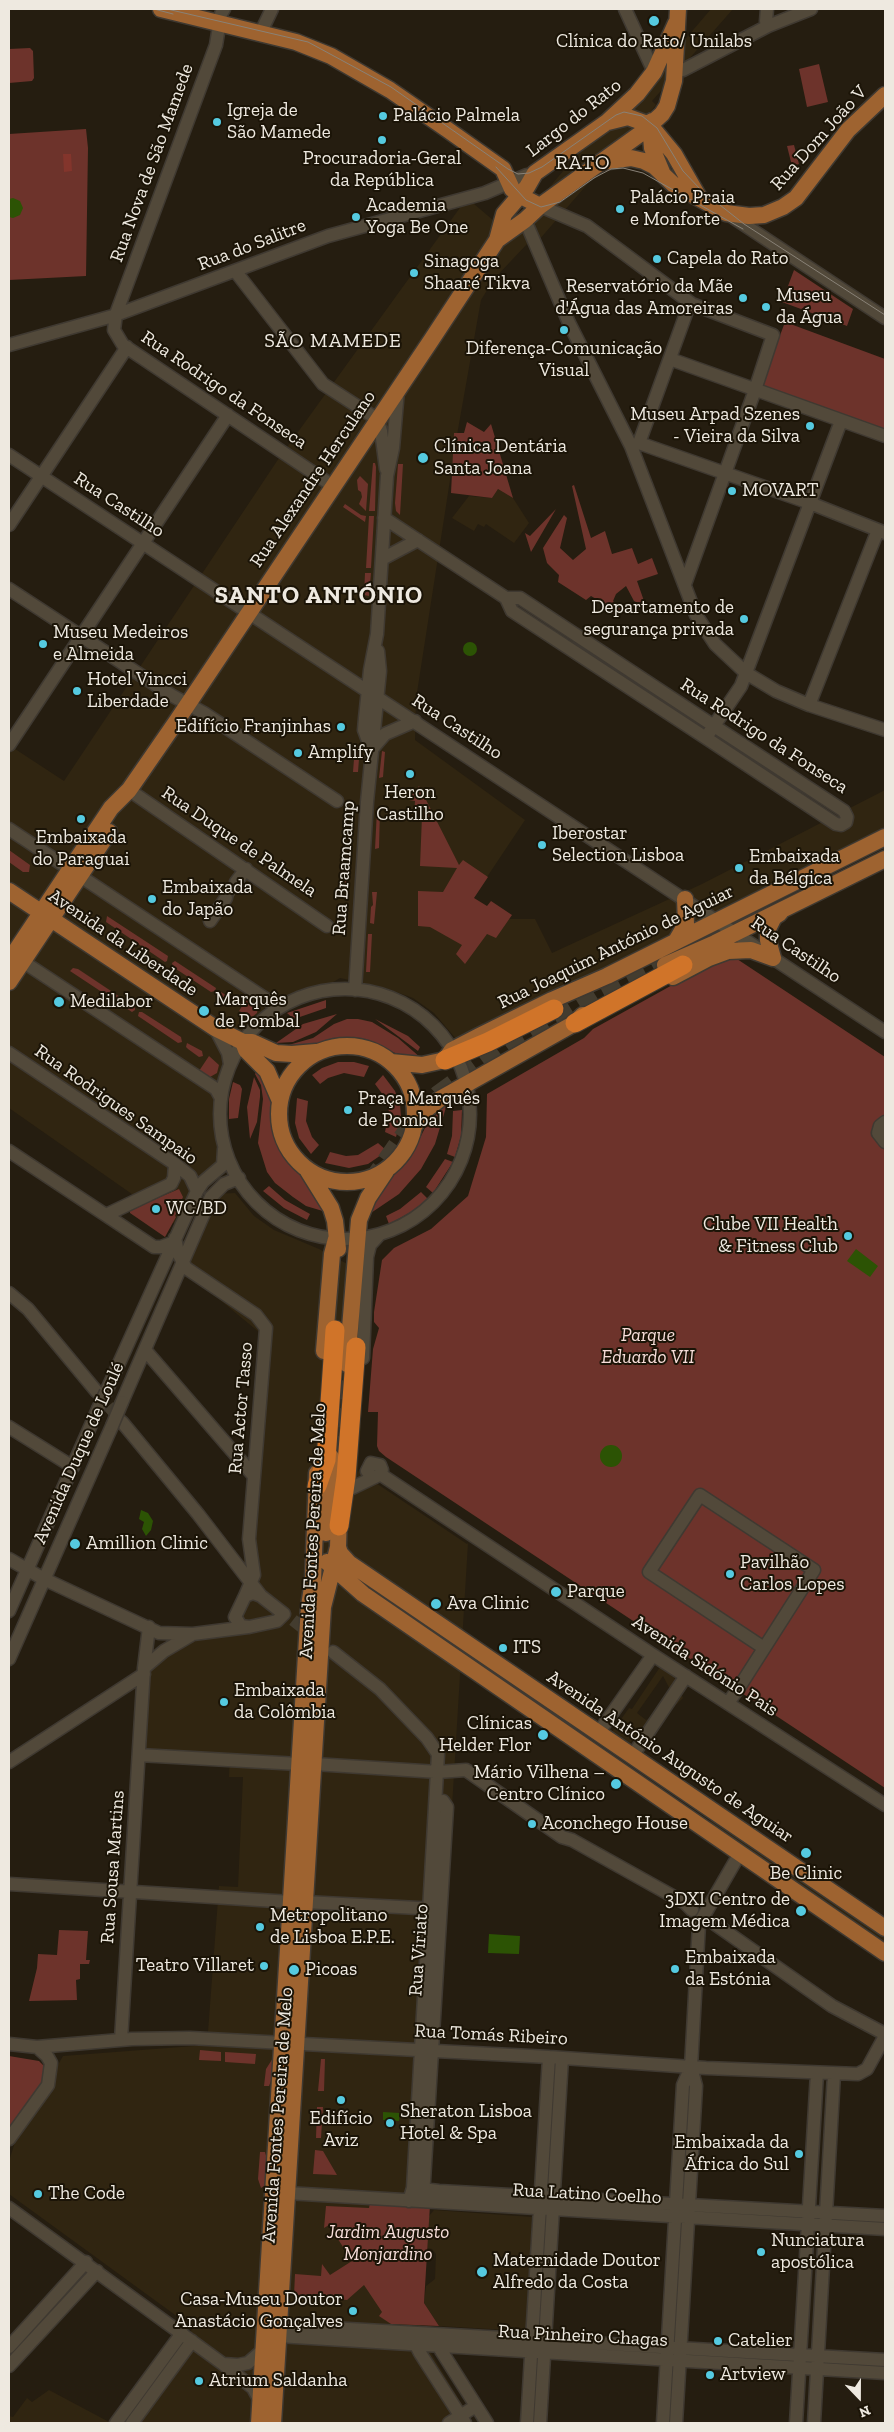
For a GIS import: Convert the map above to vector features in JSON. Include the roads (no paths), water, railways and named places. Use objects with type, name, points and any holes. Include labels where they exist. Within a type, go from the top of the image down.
[{"type":"highway","points":[[575,1023],[691,964]]},
{"type":"highway","points":[[451,1056],[554,1009]]},
{"type":"highway","points":[[317,1486],[326,1460],[335,1330]]},
{"type":"highway","name":"Avenida Fontes Pereira de Melo","points":[[340,1518],[356,1347]]},
{"type":"main road","points":[[161,9],[222,16],[260,34],[302,44],[339,60],[390,90],[540,206]]},
{"type":"main road","name":"Largo do Rato","points":[[668,104],[677,16]]},
{"type":"main road","name":"Largo do Rato","points":[[504,214],[510,182],[527,187],[531,174],[607,122],[658,79],[672,57]]},
{"type":"main road","points":[[658,79],[668,104],[674,154]]},
{"type":"main road","points":[[658,79],[659,104],[650,125],[655,158],[663,174]]},
{"type":"main road","name":"Rua Dom João V","points":[[601,162],[631,158],[644,161],[663,174],[673,184],[726,213],[756,216],[774,212],[796,198],[848,130],[885,94]]},
{"type":"main road","points":[[521,223],[540,206],[650,125],[662,114],[668,104]]},
{"type":"main road","points":[[607,122],[628,117],[650,125],[674,154],[698,196]]},
{"type":"main road","points":[[510,182],[514,174],[531,174]]},
{"type":"main road","name":"Rua Alexandre Herculano","points":[[9,982],[15,959],[75,873],[120,815],[129,790],[497,240],[504,214]]},
{"type":"main road","name":"Rua Alexandre Herculano","points":[[497,240],[521,223]]},
{"type":"main road","name":"Rua Joaquim António de Aguiar","points":[[391,1062],[422,1065],[451,1056],[552,1000],[675,942],[885,837]]},
{"type":"main road","name":"Rua Joaquim António de Aguiar","points":[[415,1125],[430,1106],[575,1023],[602,998],[657,969],[715,943],[885,859]]},
{"type":"main road","name":"Avenida da Liberdade","points":[[9,891],[215,1028],[242,1042],[252,1042],[281,1054],[321,1051]]},
{"type":"main road","points":[[675,942],[686,924],[685,899]]},
{"type":"main road","points":[[773,958],[768,940],[769,926],[774,917],[786,908]]},
{"type":"main road","points":[[691,964],[715,943]]},
{"type":"main road","points":[[691,964],[724,952],[744,950],[758,952],[773,958]]},
{"type":"main road","name":"Avenida da Liberdade","points":[[242,1042],[246,1050],[267,1071],[280,1101]]},
{"type":"main road","points":[[308,1171],[321,1178],[343,1183],[366,1180],[386,1171],[405,1151],[415,1125],[416,1107],[411,1090],[403,1074],[391,1062],[379,1054],[358,1047],[335,1047],[321,1051],[306,1060],[294,1071],[285,1085],[280,1101],[279,1115],[282,1137],[293,1156],[308,1171],[331,1208],[335,1221],[342,1314],[325,1553],[326,1562],[332,1568]]},
{"type":"main road","name":"Avenida Fontes Pereira de Melo","points":[[306,1764],[323,1607],[338,1547],[340,1518],[339,1470],[356,1238],[359,1220],[365,1204],[386,1171]]},
{"type":"main road","name":"Avenida Fontes Pereira de Melo","points":[[258,2423],[289,2043],[306,1764],[309,1606],[313,1581],[326,1321],[332,1254],[336,1239]]},
{"type":"main road","name":"Avenida António Augusto de Aguiar","points":[[338,1547],[340,1553],[349,1563],[885,1928]]},
{"type":"main road","name":"Avenida António Augusto de Aguiar","points":[[332,1568],[363,1594],[885,1953]]},
{"type":"main road","points":[[323,1607],[332,1599],[347,1592],[363,1594]]},
{"type":"main road","name":"Avenida António Augusto de Aguiar","points":[[382,1597],[535,1702],[574,1738]]},
{"type":"main road","points":[[668,1803],[676,1798],[679,1788]]},
{"type":"main road","points":[[725,1843],[735,1838],[737,1828]]},
{"type":"main road","points":[[740,1853],[748,1846],[762,1844]]},
{"type":"main road","points":[[770,1874],[773,1864],[781,1858]]},
{"type":"main road","name":"Avenida Fontes Pereira de Melo","points":[[273,2423],[287,2194],[289,2043]]},
{"type":"street","points":[[260,34],[272,9]]},
{"type":"street","points":[[625,9],[658,79]]},
{"type":"street","points":[[767,9],[766,21],[768,26]]},
{"type":"street","points":[[672,57],[683,70],[768,26],[810,9]]},
{"type":"street","name":"Rua Nova de São Mamede","points":[[116,314],[216,45],[222,16]]},
{"type":"street","name":"Rua do Salitre","points":[[9,345],[116,314],[236,272],[277,254],[337,233],[485,193],[510,182]]},
{"type":"street","points":[[540,206],[587,226],[692,304],[773,335],[685,584]]},
{"type":"street","points":[[768,242],[764,235],[764,227],[774,212]]},
{"type":"street","points":[[726,213],[885,318]]},
{"type":"street","points":[[521,223],[569,323],[635,445],[696,615],[715,644],[746,673],[776,691],[809,705],[885,730]]},
{"type":"street","points":[[236,272],[323,384],[377,419]]},
{"type":"street","points":[[635,445],[692,304]]},
{"type":"street","name":"Rua Rodrigo da Fonseca","points":[[116,314],[114,330],[116,336],[127,347],[333,486]]},
{"type":"street","points":[[9,525],[127,347]]},
{"type":"street","points":[[670,359],[885,436]]},
{"type":"street","name":"Rua Braamcamp","points":[[355,990],[373,694],[380,671],[377,634],[387,476],[393,448],[399,387]]},
{"type":"street","points":[[9,745],[228,415]]},
{"type":"street","name":"Rua Braamcamp","points":[[377,419],[381,431],[387,476]]},
{"type":"street","points":[[706,738],[741,686],[841,421]]},
{"type":"street","points":[[635,445],[810,503],[882,531],[809,705]]},
{"type":"street","name":"Rua Castilho","points":[[9,455],[718,920],[885,1032]]},
{"type":"street","name":"Rua Rodrigo da Fonseca","points":[[384,518],[506,598],[512,611],[836,824],[841,825],[846,822],[847,817],[844,811],[520,598],[506,598]]},
{"type":"street","points":[[382,559],[418,540]]},
{"type":"street","points":[[9,588],[337,801]]},
{"type":"street","points":[[371,749],[385,734],[415,721]]},
{"type":"street","name":"Rua Duque de Palmela","points":[[129,790],[327,926]]},
{"type":"street","name":"Avenida da Liberdade","points":[[9,829],[278,1008]]},
{"type":"street","points":[[236,882],[246,869]]},
{"type":"street","points":[[210,921],[226,898]]},
{"type":"street","points":[[15,959],[216,1089],[221,1098]]},
{"type":"street","points":[[325,989],[355,990],[383,997],[413,1011],[435,1029],[466,1084],[471,1121],[468,1144],[457,1173],[443,1194],[420,1215],[379,1235],[336,1239],[312,1234],[289,1223],[259,1201],[239,1178],[223,1144],[220,1126],[221,1098],[230,1064],[242,1042],[278,1008],[296,998],[325,989]]},
{"type":"street","points":[[215,1028],[228,1053],[230,1064]]},
{"type":"street","name":"Rua Rodrigues Sampaio","points":[[9,1053],[175,1164],[190,1176],[197,1191]]},
{"type":"street","points":[[885,1122],[880,1126],[878,1133],[885,1142]]},
{"type":"street","name":"Avenida Duque de Loulé","points":[[9,1611],[98,1409],[101,1392],[173,1240],[203,1182],[223,1165],[225,1158],[223,1144]]},
{"type":"street","points":[[9,1151],[154,1247],[161,1248],[173,1240],[182,1262]]},
{"type":"street","points":[[106,1215],[171,1184],[174,1178],[175,1164]]},
{"type":"street","name":"Avenida Duque de Loulé","points":[[9,1659],[44,1579],[117,1424],[122,1402],[213,1194],[224,1184],[239,1178]]},
{"type":"street","points":[[340,1518],[350,1489],[356,1456],[367,1256],[370,1245],[379,1235]]},
{"type":"street","name":"Rua Actor Tasso","points":[[182,1262],[192,1273],[256,1315],[263,1322],[266,1334],[248,1539],[254,1572],[251,1584]]},
{"type":"street","points":[[9,1293],[28,1309],[101,1392]]},
{"type":"street","points":[[145,1350],[254,1476]]},
{"type":"street","points":[[117,1424],[184,1497],[261,1596],[289,1617],[249,1627],[150,1627]]},
{"type":"street","points":[[9,1427],[73,1467]]},
{"type":"street","name":"Avenida Sidónio Pais","points":[[350,1489],[376,1476],[885,1805]]},
{"type":"street","points":[[728,1704],[764,1648],[814,1570],[700,1495],[649,1572],[764,1648]]},
{"type":"street","points":[[221,1544],[233,1548],[239,1547],[248,1539]]},
{"type":"street","points":[[9,1559],[44,1579],[159,1632],[193,1634]]},
{"type":"street","points":[[9,1762],[144,1671],[164,1651],[193,1634],[219,1627],[230,1619],[251,1584]]},
{"type":"street","points":[[245,1596],[253,1593],[261,1596]]},
{"type":"street","points":[[236,1610],[234,1617],[237,1622],[241,1626],[249,1627]]},
{"type":"street","name":"Rua Sousa Martins","points":[[122,2040],[144,1671],[150,1627]]},
{"type":"street","name":"Rua Viriato","points":[[334,1652],[380,1688],[431,1743],[438,1754],[435,1909],[419,2193]]},
{"type":"street","points":[[599,1732],[653,1655]]},
{"type":"street","points":[[632,1755],[686,1676]]},
{"type":"street","points":[[139,1754],[438,1772],[466,1770],[562,1837],[572,1840],[685,1903],[692,1910]]},
{"type":"street","points":[[676,2423],[674,2353],[682,2211],[696,2086],[691,2067],[699,1924],[740,1853]]},
{"type":"street","points":[[9,1884],[435,1909]]},
{"type":"street","points":[[715,1924],[832,2006],[885,2035]]},
{"type":"street","name":"Rua Tomás Ribeiro","points":[[9,2044],[37,2047],[122,2040],[190,2038],[834,2074],[864,2072],[883,2044],[885,2035]]},
{"type":"street","points":[[51,2063],[62,2051],[73,2044]]},
{"type":"street","points":[[9,2139],[48,2085],[51,2063],[48,2056],[37,2047]]},
{"type":"street","points":[[528,2423],[538,2346],[556,2057]]},
{"type":"street","points":[[796,2423],[817,2073]]},
{"type":"street","points":[[814,2423],[834,2074]]},
{"type":"street","name":"Rua Latino Coelho","points":[[287,2194],[409,2201],[419,2193],[547,2204],[826,2219],[885,2216]]},
{"type":"street","points":[[9,2208],[86,2262],[223,2364],[253,2388],[260,2401]]},
{"type":"street","name":"Rua Latino Coelho","points":[[826,2219],[885,2229]]},
{"type":"street","points":[[9,2347],[86,2262]]},
{"type":"street","points":[[9,2366],[97,2271]]},
{"type":"street","name":"Rua Pinheiro Chagas","points":[[278,2331],[422,2333],[538,2346]]},
{"type":"street","name":"Rua Pinheiro Chagas","points":[[278,2331],[416,2345],[538,2346],[800,2361],[818,2356],[885,2360]]},
{"type":"street","points":[[476,2406],[458,2421],[416,2345],[416,2339],[422,2333],[439,2346],[488,2423]]},
{"type":"street","points":[[126,2421],[187,2337]]},
{"type":"street","points":[[538,2346],[540,2423]]},
{"type":"street","points":[[223,2364],[238,2365],[248,2363],[263,2350]]},
{"type":"street","points":[[663,2423],[674,2353]]},
{"type":"street","name":"Rua Pinheiro Chagas","points":[[800,2361],[817,2369],[885,2374]]},
{"type":"tunnel","points":[[226,898],[236,882]]},
{"type":"tunnel","points":[[603,993],[678,953]]},
{"type":"tunnel","points":[[370,1184],[420,1113],[438,1095],[507,1044],[613,979]]},
{"type":"tunnel","points":[[336,1455],[344,1345]]},
{"type":"tunnel","points":[[97,1392],[122,1422]]},
{"type":"tunnel","points":[[342,1568],[382,1597]]},
{"type":"tunnel","points":[[293,1620],[313,1636]]},
{"type":"tram line","points":[[154,9],[173,14]]},
{"type":"tram line","points":[[167,9],[308,42],[391,87],[508,169],[518,174],[529,173],[542,167],[616,115],[624,112],[642,116],[657,128],[683,171],[701,190],[744,224],[885,315]]},
{"type":"tram line","points":[[496,167],[526,200],[541,207],[560,202],[594,178],[611,169],[623,168],[643,173],[743,229]]},
{"type":"place","name":"Clínica do Rato/ Unilabs","points":[[654,21]]},
{"type":"place","name":"Palácio Palmela","points":[[383,116]]},
{"type":"place","name":"Igreja de São Mamede","points":[[217,122]]},
{"type":"place","name":"Procuradoria-Geral da República","points":[[382,140]]},
{"type":"place","name":"Palácio Praia e Monforte","points":[[620,209]]},
{"type":"place","name":"Academia Yoga Be One","points":[[356,217]]},
{"type":"place","name":"Capela do Rato","points":[[657,259]]},
{"type":"place","name":"Sinagoga Shaaré Tikva","points":[[414,273]]},
{"type":"place","name":"Reservatório da Mãe d'Água das Amoreiras","points":[[743,298]]},
{"type":"place","name":"Museu da Água","points":[[766,307]]},
{"type":"place","name":"Diferença-Comunicação Visual","points":[[564,330]]},
{"type":"place","name":"Museu Arpad Szenes - Vieira da Silva","points":[[810,426]]},
{"type":"place","name":"Clínica Dentária Santa Joana","points":[[423,458]]},
{"type":"place","name":"MOVART","points":[[732,491]]},
{"type":"place","name":"Departamento de segurança privada","points":[[744,619]]},
{"type":"place","name":"Museu Medeiros e Almeida","points":[[43,644]]},
{"type":"place","name":"Hotel Vincci Liberdade","points":[[77,691]]},
{"type":"place","name":"Edifício Franjinhas","points":[[341,727]]},
{"type":"place","name":"Amplify","points":[[298,753]]},
{"type":"place","name":"Heron Castilho","points":[[410,774]]},
{"type":"place","name":"Embaixada do Paraguai","points":[[81,819]]},
{"type":"place","name":"Iberostar Selection Lisboa","points":[[542,845]]},
{"type":"place","name":"Embaixada da Bélgica","points":[[739,868]]},
{"type":"place","name":"Embaixada do Japão","points":[[152,899]]},
{"type":"place","name":"Medilabor","points":[[59,1002]]},
{"type":"place","name":"Marquês de Pombal","points":[[204,1011]]},
{"type":"place","name":"Praça Marquês de Pombal","points":[[348,1110]]},
{"type":"place","name":"WC/BD","points":[[156,1209]]},
{"type":"place","name":"Clube VII Health & Fitness Club","points":[[848,1236]]},
{"type":"place","name":"Amillion Clinic","points":[[75,1544]]},
{"type":"place","name":"Pavilhão Carlos Lopes","points":[[730,1574]]},
{"type":"place","name":"Parque","points":[[556,1592]]},
{"type":"place","name":"Ava Clinic","points":[[436,1604]]},
{"type":"place","name":"ITS","points":[[503,1648]]},
{"type":"place","name":"Embaixada da Colômbia","points":[[224,1702]]},
{"type":"place","name":"Clínicas Helder Flor","points":[[543,1735]]},
{"type":"place","name":"Mário Vilhena – Centro Clínico","points":[[616,1784]]},
{"type":"place","name":"Aconchego House","points":[[532,1824]]},
{"type":"place","name":"Be Clinic","points":[[806,1853]]},
{"type":"place","name":"3DXI Centro de Imagem Médica","points":[[801,1911]]},
{"type":"place","name":"Metropolitano de Lisboa E.P.E.","points":[[260,1927]]},
{"type":"place","name":"Teatro Villaret","points":[[264,1966]]},
{"type":"place","name":"Embaixada da Estónia","points":[[675,1969]]},
{"type":"place","name":"Picoas","points":[[294,1970]]},
{"type":"place","name":"Edifício Aviz","points":[[341,2100]]},
{"type":"place","name":"Sheraton Lisboa Hotel & Spa","points":[[390,2123]]},
{"type":"place","name":"Embaixada da África do Sul","points":[[799,2154]]},
{"type":"place","name":"The Code","points":[[38,2194]]},
{"type":"place","name":"Nunciatura apostólica","points":[[761,2252]]},
{"type":"place","name":"Maternidade Doutor Alfredo da Costa","points":[[482,2272]]},
{"type":"place","name":"Casa-Museu Doutor Anastácio Gonçalves","points":[[353,2311]]},
{"type":"place","name":"Catelier","points":[[718,2341]]},
{"type":"place","name":"Artview","points":[[710,2375]]},
{"type":"place","name":"Atrium Saldanha","points":[[199,2381]]},
{"type":"district","name":"RATO","points":[[583,163]]},
{"type":"district","name":"SÃO MAMEDE","points":[[333,341]]},
{"type":"district","name":"SANTO ANTÓNIO","points":[[319,596]]},
{"type":"park label","name":"Parque Eduardo VII","points":[[648,1347]]},
{"type":"park label","name":"Jardim Augusto Monjardino","points":[[388,2244]]}]
